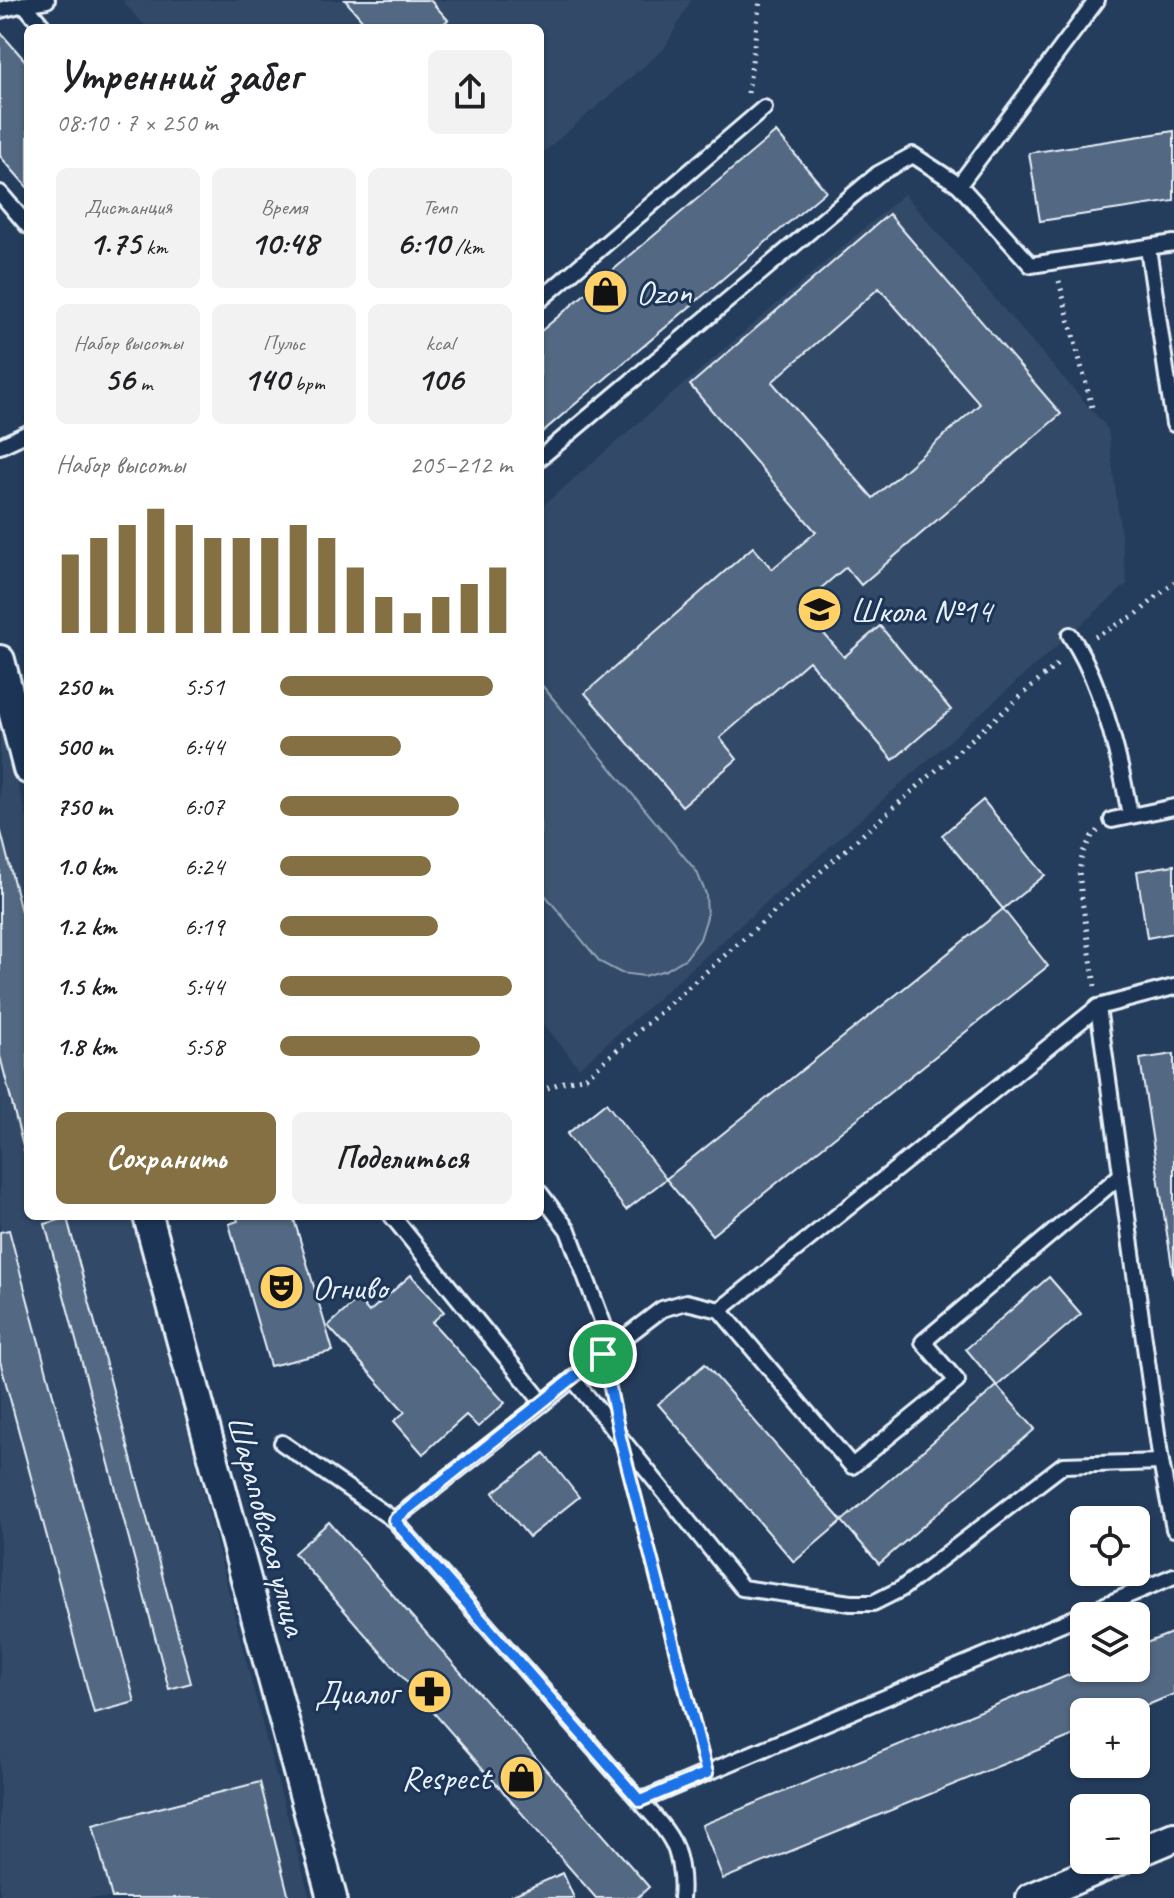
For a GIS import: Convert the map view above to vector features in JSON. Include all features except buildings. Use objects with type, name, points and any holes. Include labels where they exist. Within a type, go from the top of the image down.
[{"type":"street","points":[[0,660],[18,693],[24,739]]},
{"type":"street","name":"Шараповская улица","points":[[149,1220],[332,1898]]},
{"type":"street","points":[[1150,1847],[1174,1837]]},
{"type":"street","points":[[1031,1898],[1087,1874]]},
{"type":"lane","points":[[0,10],[47,0]]},
{"type":"lane","points":[[959,185],[1097,0]]},
{"type":"lane","points":[[24,4],[41,24]]},
{"type":"lane","points":[[544,297],[764,108]]},
{"type":"lane","points":[[544,455],[878,174],[913,155],[959,185],[1031,265],[1174,243]]},
{"type":"lane","points":[[0,193],[24,221]]},
{"type":"lane","points":[[1148,248],[1174,424]]},
{"type":"lane","points":[[0,446],[24,435]]},
{"type":"lane","points":[[1074,641],[1089,672],[1114,741],[1130,815]]},
{"type":"lane","points":[[1112,820],[1174,807]]},
{"type":"lane","points":[[720,1310],[1098,1007],[1174,987]]},
{"type":"lane","points":[[1098,1007],[1161,1462],[1174,1529]]},
{"type":"lane","points":[[394,1520],[662,1309],[686,1302],[720,1310],[852,1466],[957,1381],[923,1342],[1121,1175]]},
{"type":"lane","points":[[544,1198],[568,1230],[612,1347]]},
{"type":"lane","points":[[395,1220],[543,1403]]},
{"type":"lane","points":[[573,1379],[742,1588],[758,1591],[873,1603],[901,1589],[1063,1465],[1161,1462]]},
{"type":"lane","points":[[282,1443],[394,1520],[671,1838],[681,1874],[681,1898]]},
{"type":"lane","points":[[640,1801],[1174,1576]]},
{"type":"path","points":[[743,126],[760,0]]},
{"type":"path","points":[[1054,262],[1093,411]]},
{"type":"path","points":[[544,1089],[586,1077],[1074,641],[1137,614],[1174,582]]},
{"type":"path","points":[[1098,1007],[1079,871],[1083,852],[1092,836],[1112,820]]},
{"type":"path","points":[[632,1483],[707,1773]]},
{"type":"shaded area","points":[[691,0],[664,49],[544,152],[544,24],[143,24],[123,2]]},
{"type":"shaded area","name":"Школа №14","points":[[904,194],[1108,429],[1127,584],[579,1068],[544,1024],[544,505]]},
{"type":"shaded area","points":[[544,688],[697,872],[706,894],[707,917],[700,939],[686,958],[666,970],[644,976],[621,973],[600,962],[544,894]]},
{"type":"shaded area","points":[[0,716],[24,808],[24,1220],[134,1220],[267,1743],[310,1898],[0,1898]]},
{"type":"place","name":"Ozon","points":[[605,292]]},
{"type":"place","name":"Школа №14","points":[[819,610]]},
{"type":"place","name":"Огниво","points":[[281,1287]]},
{"type":"place","name":"Диалог","points":[[429,1692]]},
{"type":"place","name":"Respect","points":[[521,1777]]},
{"type":"route","points":[[603,1354],[620,1437],[707,1773],[640,1801],[394,1520],[603,1354]]}]
